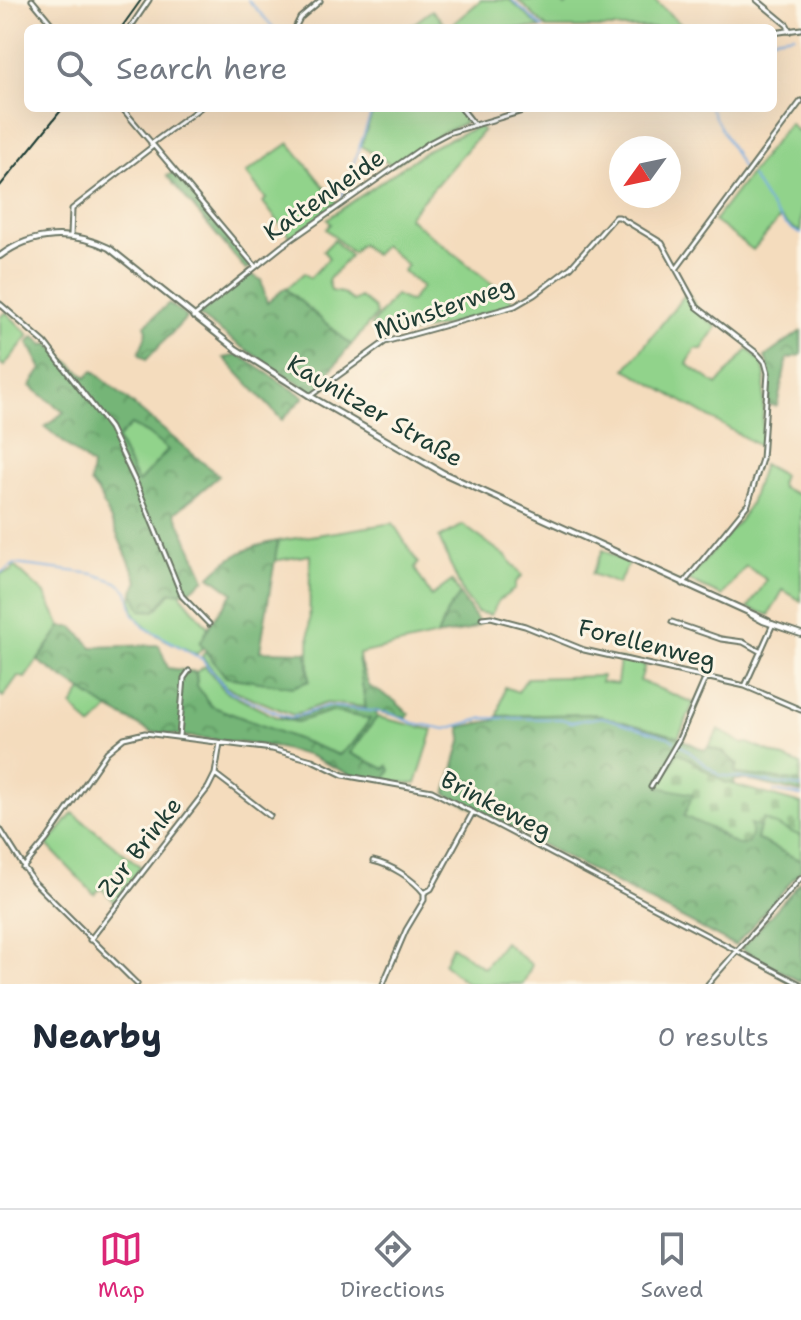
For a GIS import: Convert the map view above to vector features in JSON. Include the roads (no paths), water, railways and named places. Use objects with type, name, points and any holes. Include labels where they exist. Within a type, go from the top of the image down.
[{"type":"street","points":[[32,0],[52,24]]},
{"type":"street","points":[[133,24],[149,0]]},
{"type":"street","points":[[757,0],[790,31]]},
{"type":"street","points":[[297,24],[320,1]]},
{"type":"street","points":[[777,33],[799,29],[801,36]]},
{"type":"street","points":[[683,584],[748,504],[762,459],[768,373],[765,362],[758,354],[697,307],[676,268],[801,101]]},
{"type":"street","points":[[125,112],[255,266]]},
{"type":"street","points":[[71,236],[72,209],[195,112]]},
{"type":"street","points":[[464,112],[474,124]]},
{"type":"street","name":"Kattenheide","points":[[193,317],[255,266],[429,143],[448,133],[518,112]]},
{"type":"street","name":"Münsterweg","points":[[310,396],[385,342],[515,306],[534,295],[571,267],[615,217],[657,238],[676,268]]},
{"type":"street","name":"Kaunitzer Straße","points":[[0,256],[32,240],[71,236],[91,239],[109,248],[236,349],[443,473],[683,584],[801,634]]},
{"type":"street","points":[[0,304],[45,343],[110,428],[182,596],[209,624]]},
{"type":"street","name":"Forellenweg","points":[[482,618],[491,617],[525,626],[584,650],[745,686],[801,710]]},
{"type":"street","points":[[672,622],[721,639],[743,642],[761,652]]},
{"type":"street","points":[[745,686],[771,622]]},
{"type":"street","points":[[179,736],[184,678],[189,671]]},
{"type":"street","points":[[651,787],[679,739],[706,677]]},
{"type":"street","name":"Brinkeweg","points":[[23,868],[114,745],[124,738],[145,733],[272,749],[312,760],[343,775],[426,789],[800,984]]},
{"type":"street","name":"Zur Brinke","points":[[90,940],[208,788],[215,774],[220,743]]},
{"type":"street","points":[[215,774],[270,816]]},
{"type":"street","points":[[424,893],[431,889],[473,812]]},
{"type":"street","points":[[0,829],[23,868],[90,940],[137,984]]},
{"type":"street","points":[[373,861],[386,864],[418,885],[424,893],[424,900],[406,930],[383,984]]},
{"type":"street","points":[[708,984],[801,878]]},
{"type":"waterway","points":[[248,0],[270,24]]},
{"type":"waterway","points":[[512,0],[539,24]]},
{"type":"waterway","points":[[777,37],[794,35]]},
{"type":"waterway","points":[[341,199],[372,112]]},
{"type":"waterway","points":[[712,112],[744,171]]},
{"type":"waterway","points":[[751,176],[778,217],[801,234]]},
{"type":"waterway","points":[[0,573],[15,564],[94,574],[117,582],[128,591],[133,613],[144,627],[202,659],[227,690],[292,718],[327,706],[389,713],[414,723],[446,729],[484,718],[561,719],[571,722],[602,717],[674,741]]},
{"type":"waterway","points":[[679,744],[719,775],[801,787]]},
{"type":"waterway","points":[[774,791],[801,796]]},
{"type":"railway","points":[[124,24],[141,0]]},
{"type":"railway","points":[[0,186],[60,112]]}]
